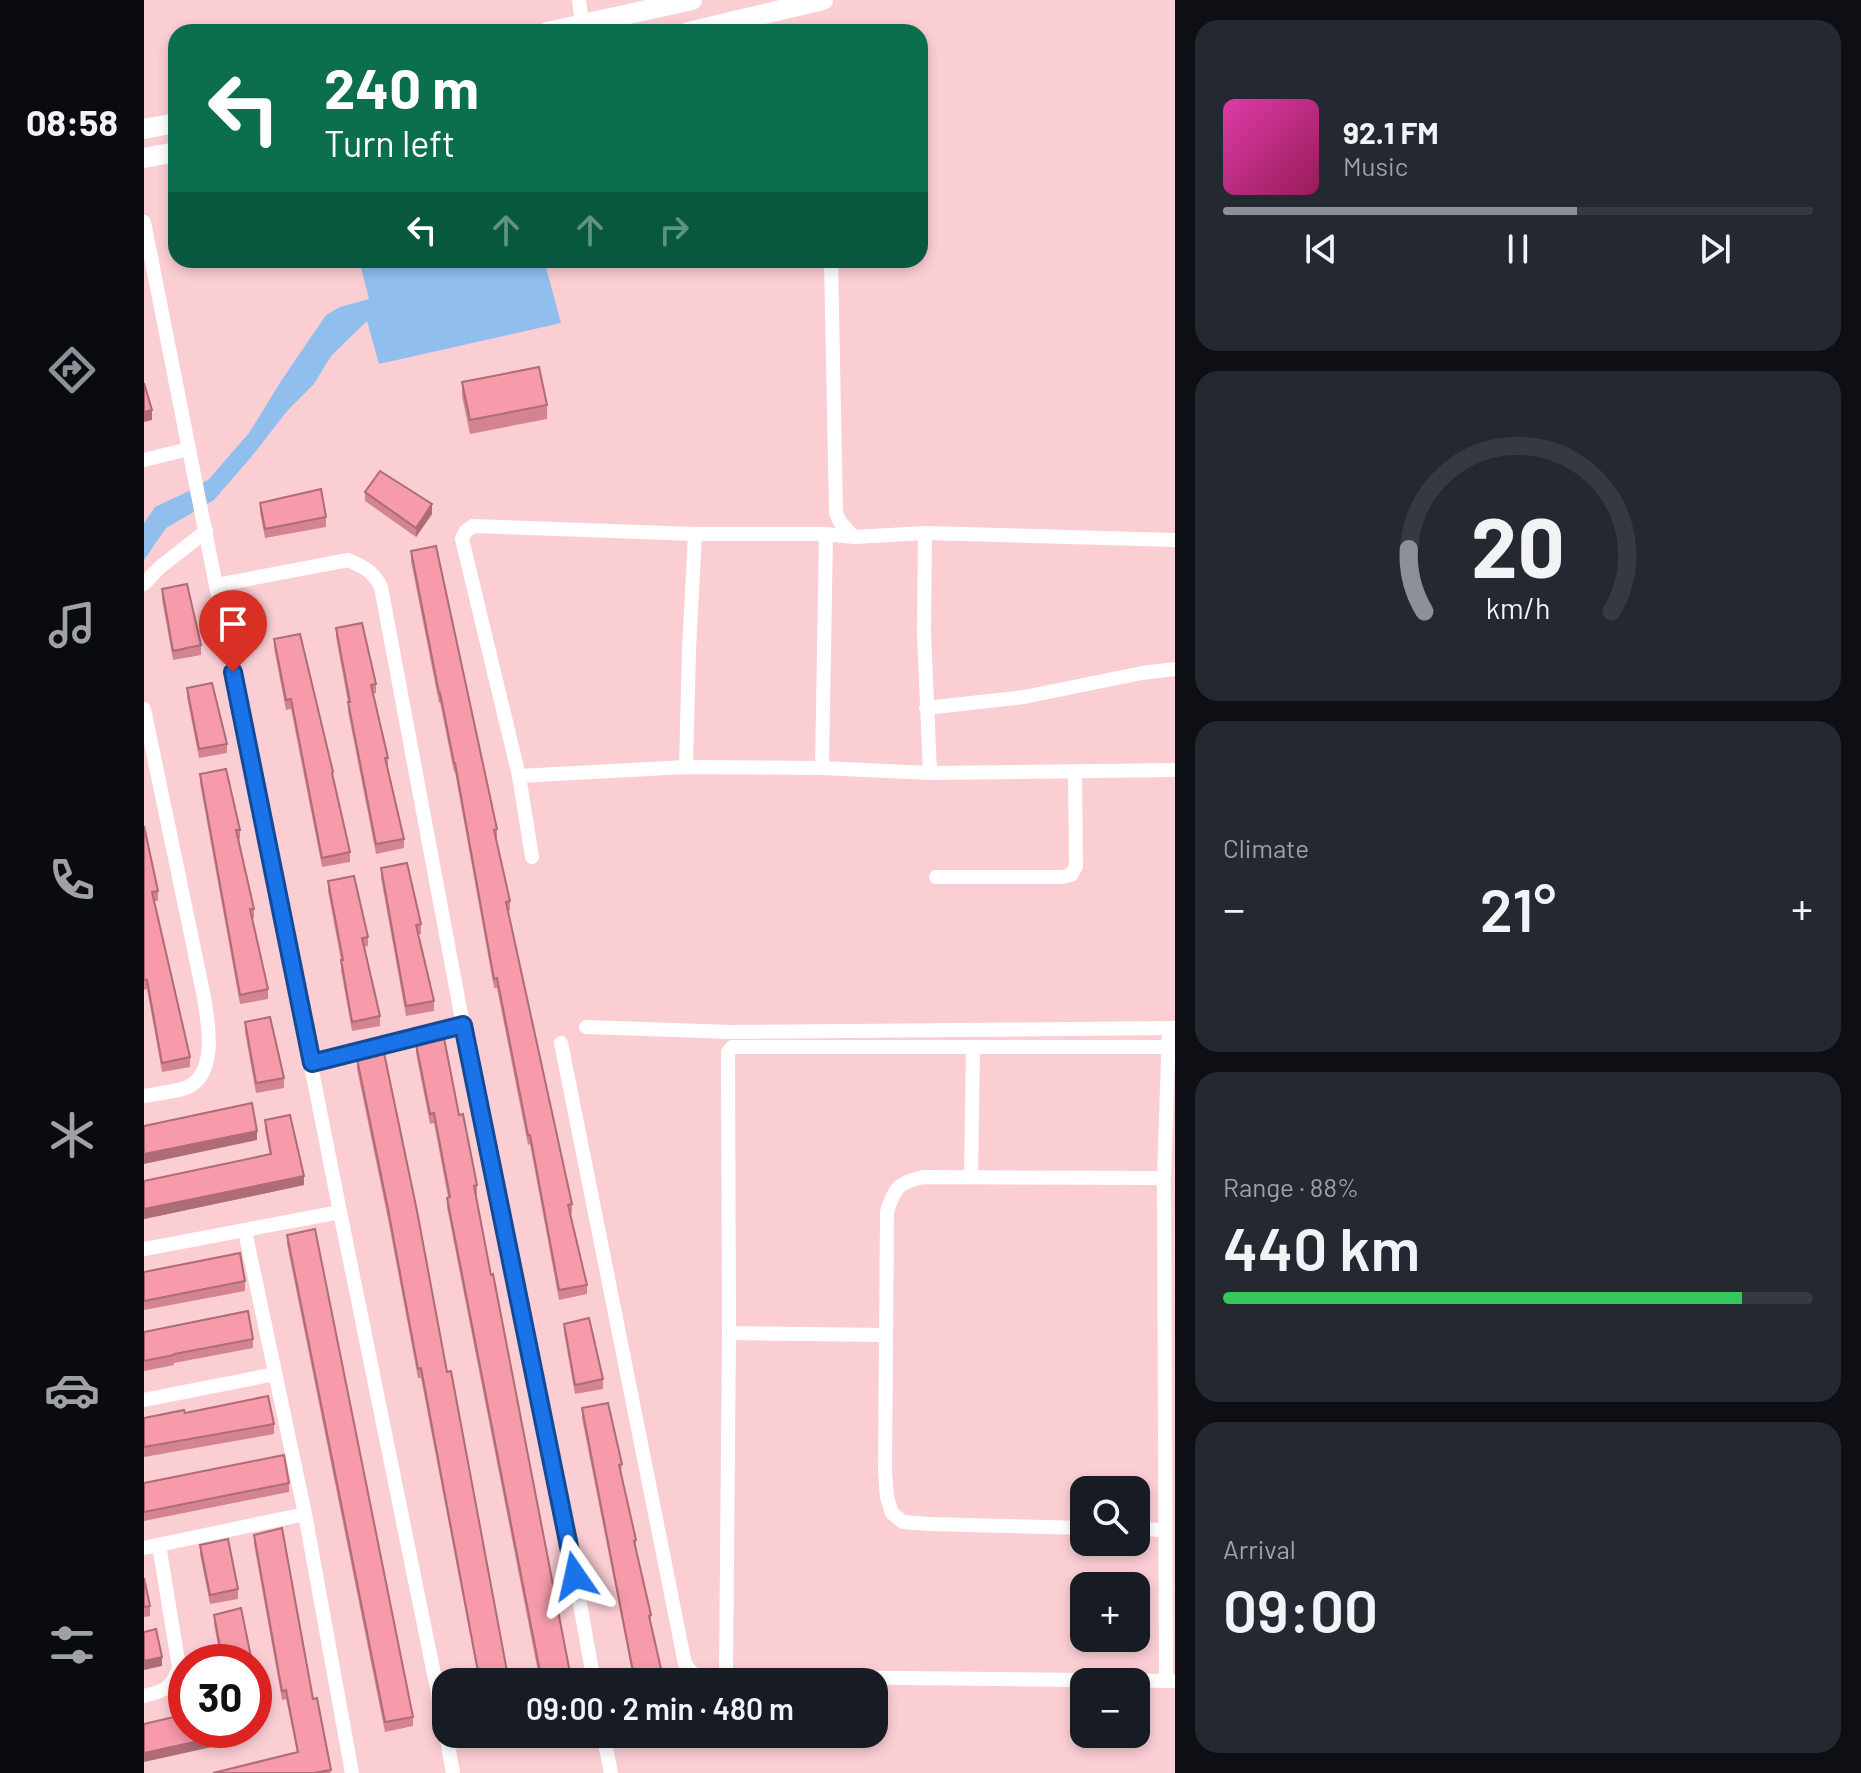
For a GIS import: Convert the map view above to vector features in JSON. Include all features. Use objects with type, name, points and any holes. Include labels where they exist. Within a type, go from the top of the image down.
[{"type":"main road","points":[[582,24],[692,0]]},
{"type":"main road","points":[[722,24],[823,0]]},
{"type":"main road","points":[[144,129],[168,124]]},
{"type":"main road","points":[[144,158],[168,154]]},
{"type":"street","points":[[579,0],[582,24]]},
{"type":"street","points":[[144,222],[433,1668]]},
{"type":"street","points":[[831,268],[836,513],[854,537]]},
{"type":"street","points":[[144,300],[159,296]]},
{"type":"street","points":[[144,460],[189,449]]},
{"type":"street","points":[[532,857],[519,776],[462,539],[473,526],[695,534],[826,534],[854,537],[925,533],[1175,540]]},
{"type":"street","points":[[144,584],[159,568],[206,531]]},
{"type":"street","points":[[925,533],[924,633],[930,773]]},
{"type":"street","points":[[686,767],[695,534]]},
{"type":"street","points":[[822,768],[826,534]]},
{"type":"street","points":[[217,585],[348,560],[366,567],[381,587],[463,1025],[591,1668]]},
{"type":"street","points":[[926,708],[1024,697],[1175,669]]},
{"type":"street","points":[[144,709],[209,1033],[206,1066],[199,1077],[188,1087],[144,1096]]},
{"type":"street","points":[[519,776],[686,767],[930,773],[1175,770]]},
{"type":"street","points":[[936,877],[1071,875],[1076,866],[1075,772]]},
{"type":"street","points":[[312,1063],[463,1025]]},
{"type":"street","points":[[586,1027],[732,1032],[1172,1028],[1168,1047],[1164,1178],[1164,1530],[1171,1681],[888,1678]]},
{"type":"street","points":[[561,1043],[688,1668]]},
{"type":"street","points":[[726,1668],[728,1052],[732,1047],[1168,1047]]},
{"type":"street","points":[[971,1177],[973,1047]]},
{"type":"street","points":[[1070,1528],[903,1522],[892,1513],[885,1471],[887,1212],[892,1195],[904,1181],[923,1177],[1164,1178]]},
{"type":"street","points":[[144,1249],[340,1212]]},
{"type":"street","points":[[245,1231],[305,1514],[352,1773]]},
{"type":"street","points":[[729,1333],[885,1335]]},
{"type":"street","points":[[144,1400],[275,1374]]},
{"type":"street","points":[[144,1696],[160,1692],[174,1680],[179,1667],[152,1547],[305,1514]]},
{"type":"street","points":[[1150,1530],[1164,1530]]},
{"type":"street","points":[[449,1748],[453,1773]]},
{"type":"street","points":[[606,1748],[611,1773]]},
{"type":"water","points":[[361,268],[546,268],[561,323],[379,364],[367,321],[331,356],[314,384],[288,410],[214,500],[166,528],[144,560],[144,523],[155,507],[209,479],[249,433],[326,315],[340,307],[369,299]]},
{"type":"building","points":[[539,367],[547,405],[470,420],[462,382]]},
{"type":"building","points":[[144,383],[152,410],[144,412]]},
{"type":"building","points":[[380,471],[432,504],[416,528],[365,492]]},
{"type":"building","points":[[321,489],[326,517],[265,529],[260,503]]},
{"type":"building","points":[[436,546],[497,829],[494,830],[510,901],[506,902],[587,1285],[559,1290],[530,1135],[497,978],[494,979],[455,763],[411,551]]},
{"type":"building","points":[[187,584],[201,645],[173,651],[162,589]]},
{"type":"building","points":[[362,623],[376,684],[371,685],[388,758],[385,758],[404,839],[376,844],[336,628]]},
{"type":"building","points":[[300,634],[350,852],[322,858],[291,699],[286,700],[274,639]]},
{"type":"building","points":[[212,683],[227,744],[199,749],[187,688]]},
{"type":"building","points":[[226,769],[254,909],[250,909],[268,989],[240,995],[200,774]]},
{"type":"building","points":[[144,826],[158,891],[152,892],[190,1057],[162,1063],[147,980],[144,980]]},
{"type":"building","points":[[407,863],[421,924],[416,925],[434,1001],[406,1006],[381,868]]},
{"type":"building","points":[[354,876],[368,937],[362,938],[380,1016],[352,1022],[328,881]]},
{"type":"building","points":[[270,1017],[284,1078],[256,1083],[245,1022]]},
{"type":"building","points":[[444,1038],[459,1115],[463,1114],[491,1275],[569,1668],[539,1668],[447,1198],[450,1197],[434,1113],[430,1114],[416,1044]]},
{"type":"building","points":[[384,1053],[447,1372],[451,1371],[506,1668],[477,1668],[421,1368],[418,1369],[357,1059]]},
{"type":"building","points":[[252,1103],[257,1131],[144,1154],[144,1126]]},
{"type":"building","points":[[290,1115],[304,1176],[144,1209],[144,1181],[271,1154],[265,1120]]},
{"type":"building","points":[[315,1229],[413,1717],[385,1722],[287,1235]]},
{"type":"building","points":[[240,1253],[245,1281],[144,1301],[144,1272]]},
{"type":"building","points":[[248,1311],[253,1339],[144,1361],[144,1332]]},
{"type":"building","points":[[589,1318],[603,1379],[575,1385],[564,1324]]},
{"type":"building","points":[[268,1396],[274,1424],[144,1447],[144,1418]]},
{"type":"building","points":[[608,1403],[661,1668],[632,1668],[582,1408]]},
{"type":"building","points":[[284,1455],[289,1483],[144,1512],[144,1483]]},
{"type":"building","points":[[282,1528],[313,1699],[317,1698],[331,1770],[313,1773],[213,1773],[298,1752],[286,1690],[282,1691],[254,1535]]},
{"type":"building","points":[[228,1539],[238,1589],[210,1595],[200,1545]]},
{"type":"building","points":[[144,1578],[150,1606],[144,1607]]},
{"type":"building","points":[[241,1608],[248,1644],[220,1644],[214,1615]]},
{"type":"building","points":[[156,1629],[162,1657],[144,1661],[144,1632]]},
{"type":"building","points":[[168,1718],[168,1748],[144,1753],[144,1724]]},
{"type":"route","points":[[233,672],[312,1063],[463,1025],[575,1576]]}]
